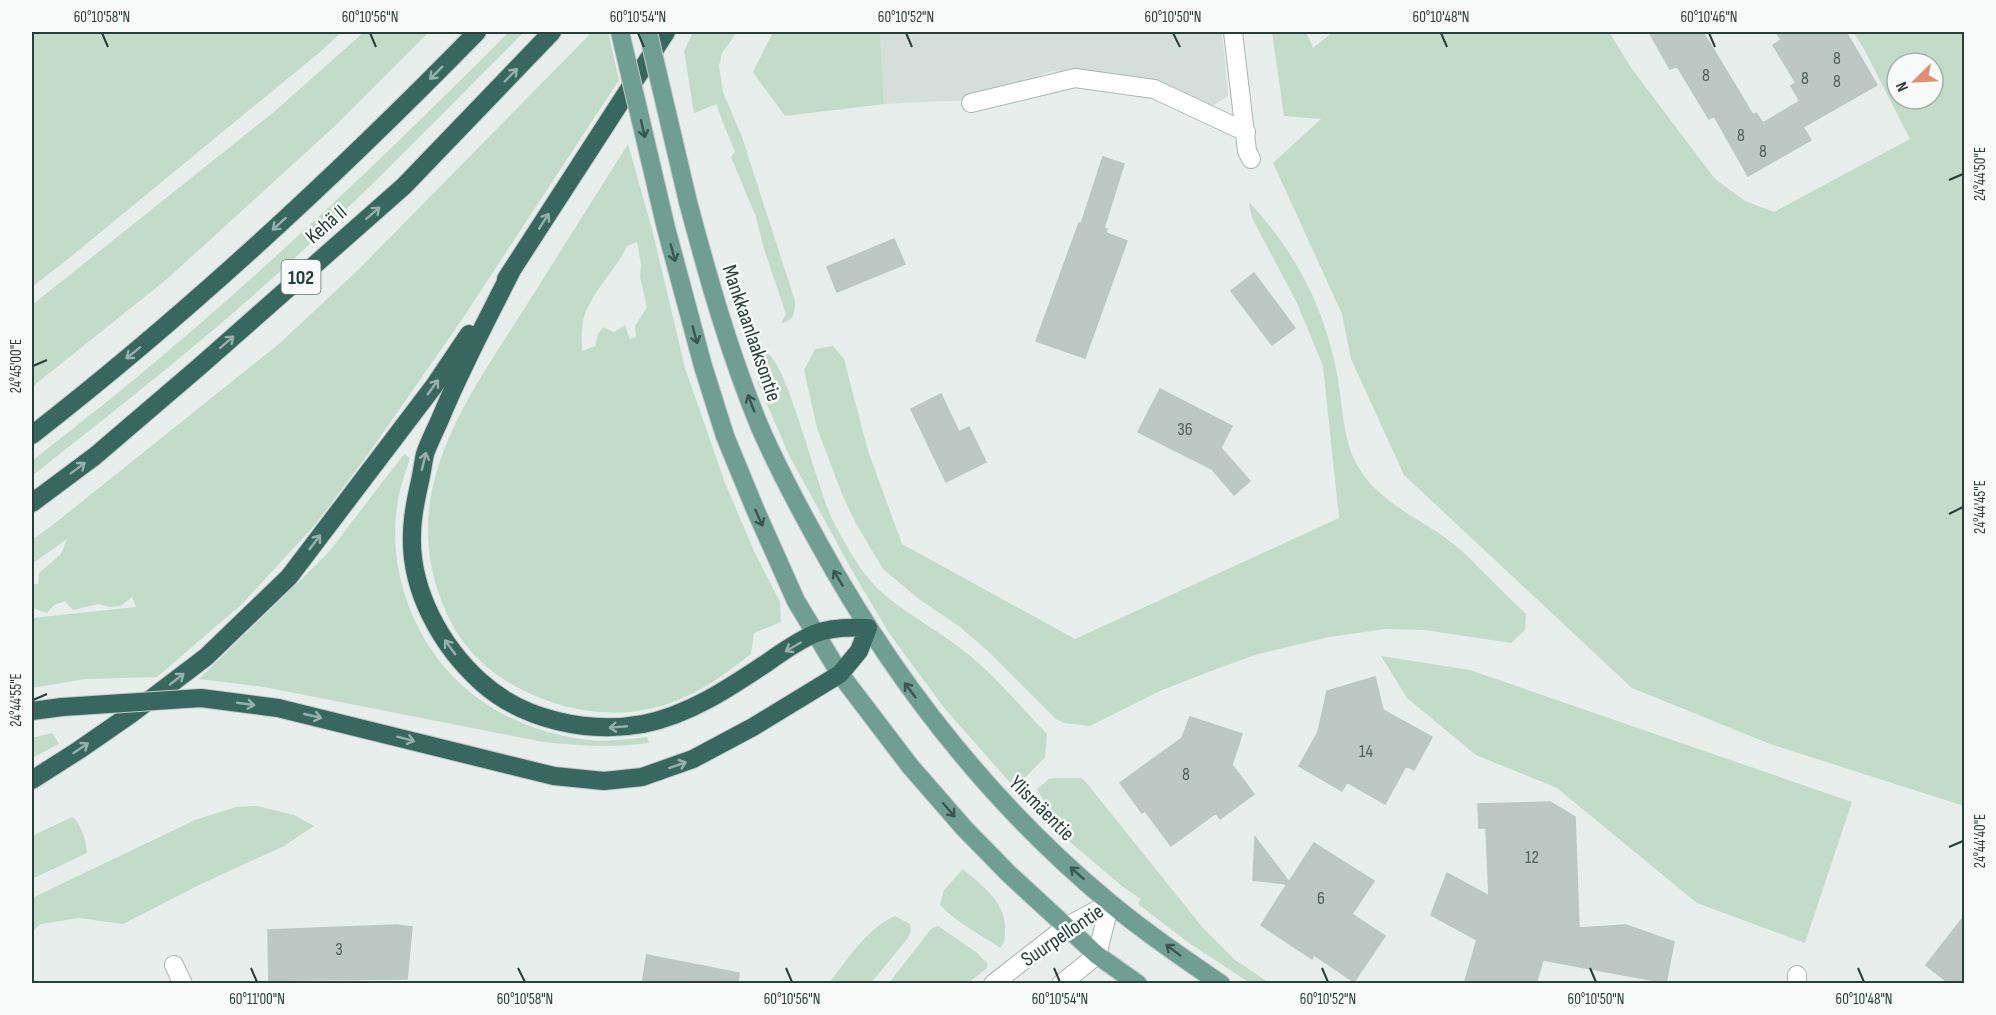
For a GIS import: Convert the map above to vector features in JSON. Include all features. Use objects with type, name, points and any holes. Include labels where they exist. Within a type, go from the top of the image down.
[{"type":"highway","name":"Kehä II","points":[[32,435],[147,341],[322,185],[477,32]]},
{"type":"highway","name":"Kehä II","points":[[32,503],[94,456],[404,186],[552,32]]},
{"type":"highway","points":[[32,780],[130,714],[206,657],[289,577],[434,386],[666,32]]},
{"type":"highway","points":[[32,711],[201,698],[278,708],[554,776],[604,781],[642,777],[693,759],[753,727],[840,674],[859,651],[868,628],[845,627],[815,634],[727,689],[681,714],[643,724],[610,728],[549,720],[516,707],[488,689],[464,667],[443,638],[428,609],[416,574],[412,536],[416,499],[425,455],[452,390],[512,270]]},
{"type":"main road","points":[[620,32],[666,228],[703,366],[725,436],[792,591],[815,634],[840,674],[910,766],[964,828],[1009,874],[1097,955],[1138,984]]},
{"type":"main road","name":"Mankkaanlaaksontie","points":[[648,32],[707,275],[733,356],[759,426],[788,487],[833,570],[868,628]]},
{"type":"main road","name":"Ylismäentie","points":[[868,628],[892,665],[945,736],[996,795],[1044,843],[1110,903],[1221,984]]},
{"type":"street","points":[[1233,32],[1247,151],[1251,159]]},
{"type":"street","points":[[971,103],[1075,78],[1154,89],[1246,132]]},
{"type":"street","name":"Suurpellontie","points":[[993,984],[1066,927],[1110,903]]},
{"type":"street","name":"Suurpellontie","points":[[1061,984],[1097,955],[1110,903]]},
{"type":"street","points":[[174,965],[183,984]]},
{"type":"shaded area","points":[[880,32],[1222,32],[1228,96],[1212,106],[1121,77],[1052,71],[970,100],[884,104]]},
{"type":"green space","points":[[32,32],[342,32],[32,287]]},
{"type":"green space","points":[[364,32],[429,32],[336,125],[167,279],[32,387],[32,305],[275,111]]},
{"type":"green space","points":[[509,32],[524,32],[318,236],[194,346],[32,476],[32,461],[217,309],[365,173]]},
{"type":"green space","points":[[592,32],[608,32],[619,80],[461,321],[364,460],[314,526],[242,604],[157,677],[85,679],[32,688],[32,618],[136,607],[132,597],[121,606],[109,607],[98,604],[73,610],[65,601],[54,605],[47,613],[35,609],[32,603],[32,584],[38,584],[39,573],[61,554],[67,539],[32,564],[32,540],[280,343],[359,269]]},
{"type":"green space","points":[[693,32],[737,32],[722,53],[719,66],[723,92],[742,137],[795,301],[793,316],[785,322],[781,323],[786,314],[763,246],[756,217],[731,157],[735,152],[717,104],[694,113],[684,51]]},
{"type":"green space","points":[[773,32],[880,32],[884,104],[785,116],[753,72]]},
{"type":"green space","points":[[1272,32],[1306,32],[1313,48],[1333,32],[1609,32],[1632,69],[1715,179],[1745,201],[1774,212],[1910,139],[1896,111],[1945,111],[1945,51],[1885,51],[1885,90],[1853,32],[1964,32],[1964,806],[1770,744],[1632,688],[1404,475],[1351,359],[1342,314],[1273,163],[1321,119],[1284,116]]},
{"type":"green space","points":[[628,144],[653,233],[685,368],[725,483],[754,551],[780,602],[781,622],[754,633],[751,654],[696,692],[650,709],[612,713],[575,709],[556,704],[509,683],[484,665],[463,642],[447,614],[432,571],[428,530],[432,490],[443,452],[460,415],[480,378]],"holes":[[[637,242],[641,264],[640,277],[647,307],[635,326],[636,337],[630,339],[625,325],[614,332],[603,327],[598,334],[595,346],[582,351],[582,327],[585,314],[594,296],[627,246]]]},
{"type":"green space","points":[[1249,202],[1281,241],[1316,303],[1337,374],[1351,453],[1365,477],[1376,490],[1466,555],[1526,614],[1525,630],[1511,643],[1425,630],[1386,629],[1329,637],[1255,655],[1211,671],[1162,690],[1090,726],[1064,723],[1056,719],[988,651],[960,627],[919,599],[883,569],[855,522],[842,494],[817,428],[804,370],[815,349],[833,346],[844,359],[868,451],[902,544],[1075,639],[1339,518],[1323,366],[1297,303],[1252,218]]},
{"type":"green space","points":[[767,353],[775,362],[794,405],[828,510],[849,550],[865,574],[888,597],[972,657],[1047,734],[1045,757],[1015,788],[945,709],[889,633],[854,574],[789,455],[758,383],[761,359]]},
{"type":"green space","points":[[404,454],[410,458],[397,506],[395,546],[399,572],[410,609],[439,661],[458,682],[480,700],[530,726],[558,735],[588,740],[647,737],[649,743],[596,746],[543,742],[264,687],[199,679],[328,553]]},
{"type":"green space","points":[[1381,656],[1470,670],[1852,802],[1805,943],[1697,903],[1557,788],[1476,755],[1407,698]]},
{"type":"green space","points":[[52,733],[59,744],[32,758],[32,738]]},
{"type":"green space","points":[[1081,778],[1085,781],[1203,928],[1234,959],[1269,983],[1250,983],[1189,943],[1138,904],[1141,899],[1123,887],[1050,825],[1053,817],[1037,789],[1049,779]]},
{"type":"green space","points":[[257,806],[294,815],[314,826],[284,846],[201,884],[123,924],[79,918],[41,924],[32,931],[32,898],[195,820],[236,807]]},
{"type":"green space","points":[[72,817],[83,833],[87,853],[32,879],[32,836]]},
{"type":"green space","points":[[963,869],[992,895],[1002,911],[1005,920],[1005,935],[1000,948],[961,923],[940,905],[944,890]]},
{"type":"green space","points":[[895,916],[910,924],[911,930],[908,938],[871,983],[829,983],[866,937]]},
{"type":"green space","points":[[938,926],[976,952],[988,964],[986,969],[968,983],[889,983],[931,929]]},
{"type":"building","points":[[1649,32],[1703,32],[1753,115],[1756,113],[1763,123],[1800,101],[1791,86],[1796,83],[1773,45],[1781,40],[1776,32],[1846,32],[1877,85],[1803,127],[1811,140],[1748,176],[1714,116],[1709,119],[1677,66],[1670,69]]},
{"type":"building","points":[[1103,157],[1124,164],[1104,228],[1107,229],[1106,233],[1127,241],[1085,358],[1036,341],[1079,223],[1081,224]]},
{"type":"building","points":[[894,239],[905,264],[837,292],[827,267]]},
{"type":"building","points":[[1254,273],[1295,328],[1272,345],[1231,291]]},
{"type":"building","points":[[1160,389],[1232,426],[1221,448],[1250,481],[1234,495],[1212,469],[1138,432]]},
{"type":"building","points":[[941,394],[959,432],[969,427],[986,462],[946,482],[911,409]]},
{"type":"building","points":[[1375,677],[1383,710],[1432,737],[1414,770],[1406,766],[1385,804],[1347,782],[1342,791],[1299,766],[1318,732],[1327,691]]},
{"type":"building","points":[[1190,717],[1242,734],[1232,765],[1254,794],[1220,819],[1216,813],[1171,846],[1145,811],[1142,813],[1120,783],[1182,738]]},
{"type":"building","points":[[1550,802],[1575,817],[1579,928],[1626,925],[1674,942],[1666,983],[1543,960],[1536,984],[1464,984],[1477,940],[1431,915],[1447,873],[1489,896],[1486,828],[1479,828],[1478,804]]},
{"type":"building","points":[[1255,837],[1289,882],[1314,843],[1374,881],[1352,914],[1385,936],[1354,982],[1314,955],[1312,959],[1261,925],[1287,884],[1253,880]]},
{"type":"building","points":[[1965,915],[1965,984],[1950,984],[1926,965]]},
{"type":"building","points":[[396,925],[412,927],[407,979],[294,980],[294,984],[269,984],[268,930]]},
{"type":"building","points":[[647,955],[739,973],[738,984],[642,984]]}]
